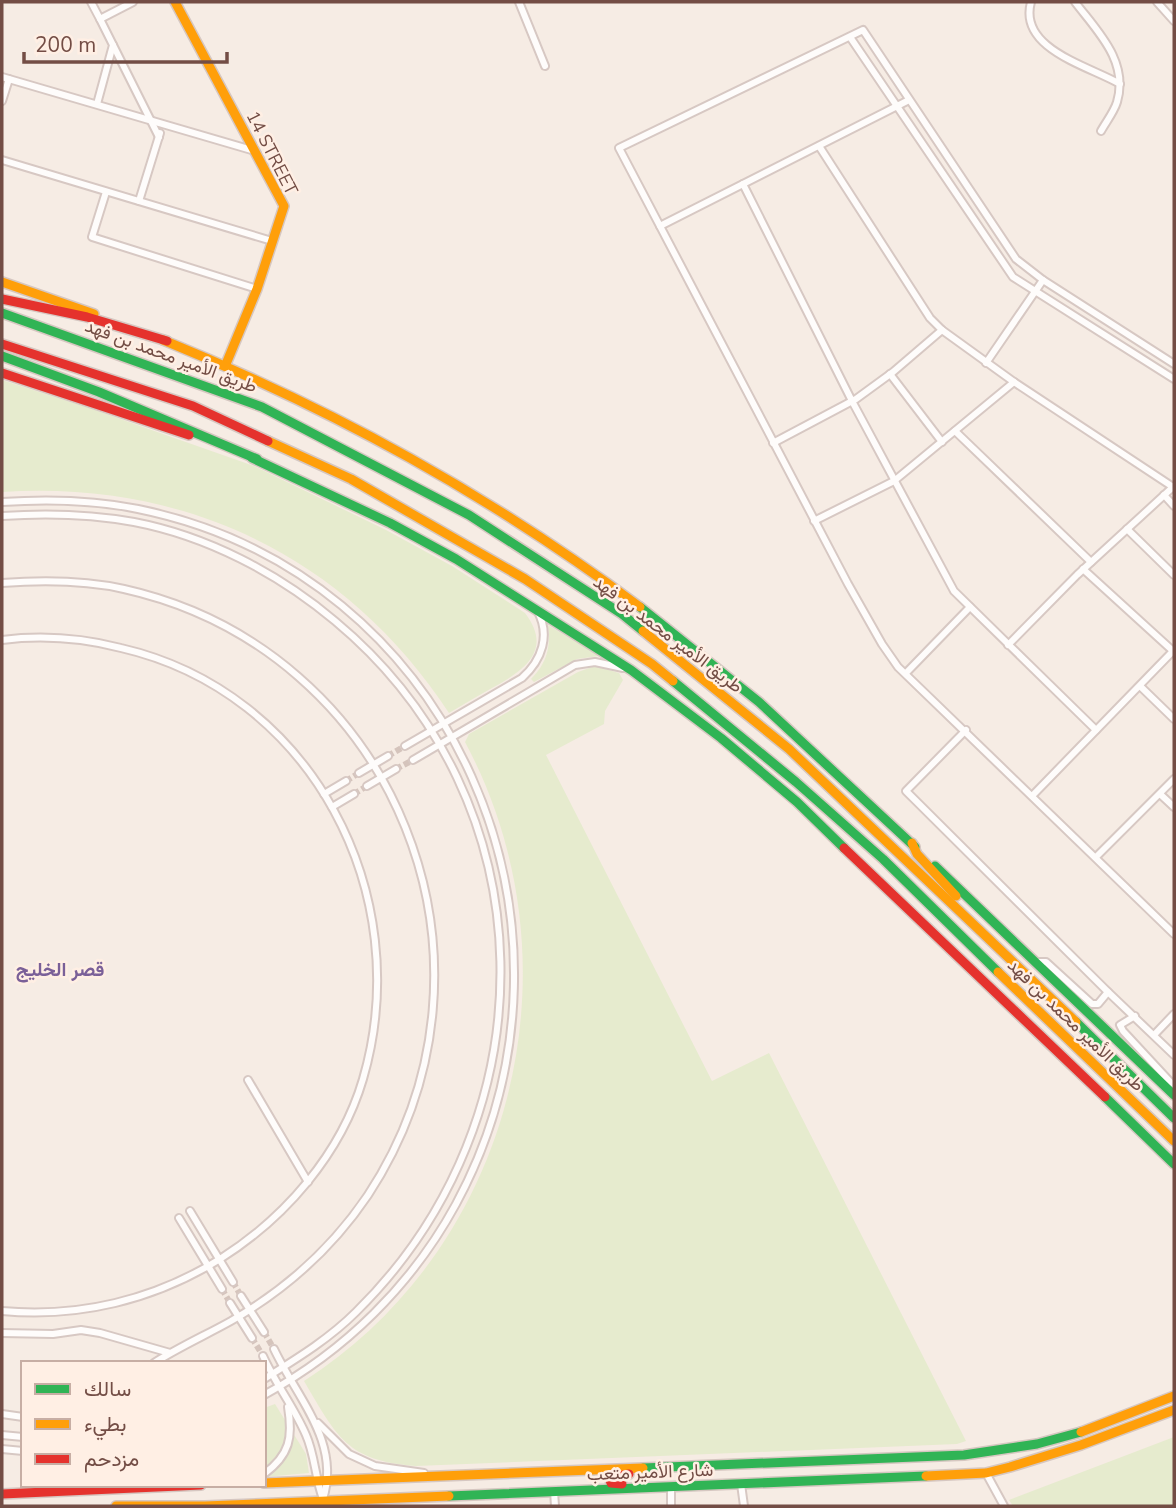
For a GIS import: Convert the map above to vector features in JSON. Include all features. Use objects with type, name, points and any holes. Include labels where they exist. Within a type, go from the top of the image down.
[{"type":"main road","name":"14 STREET","points":[[175,2],[284,205],[257,289],[226,364]]},
{"type":"main road","points":[[2,282],[226,364],[385,441],[504,512],[590,570],[736,682],[912,843],[1174,1095]]},
{"type":"main road","points":[[2,299],[87,317],[167,341]]},
{"type":"main road","name":"طريق الأمير محمد بن فهد","points":[[2,313],[262,407],[469,514],[622,614],[789,749],[973,922],[1174,1118]]},
{"type":"main road","name":"طريق الأمير محمد بن فهد","points":[[2,344],[193,406],[351,479],[525,579],[652,664],[796,782],[883,859],[1068,1042],[1174,1142]]},
{"type":"main road","points":[[2,356],[165,419],[257,459],[390,523],[535,607],[631,670],[722,738],[797,802],[1174,1164]]},
{"type":"main road","points":[[2,373],[257,459]]},
{"type":"main road","points":[[912,843],[917,854],[966,908],[973,922]]},
{"type":"main road","name":"شارع الأمير متعب","points":[[266,1483],[951,1456],[1037,1444],[1089,1430],[1174,1396]]},
{"type":"main road","points":[[1101,1439],[1098,1436],[1100,1431],[1152,1410],[1159,1401]]},
{"type":"main road","name":"شارع الأمير متعب","points":[[116,1506],[205,1506],[986,1473],[1022,1465],[1101,1439],[1174,1410]]},
{"type":"main road","points":[[671,1487],[617,1484],[610,1480],[619,1475],[730,1464]]},
{"type":"main road","points":[[2,1494],[157,1487]]},
{"type":"street","points":[[91,2],[159,137]]},
{"type":"street","points":[[100,19],[134,2]]},
{"type":"street","points":[[519,2],[545,66]]},
{"type":"street","points":[[1031,2],[1028,12],[1038,38],[1066,59],[1098,71],[1120,84]]},
{"type":"street","points":[[1075,2],[1117,60],[1120,84],[1117,103],[1101,131]]},
{"type":"street","points":[[1157,2],[1174,21]]},
{"type":"street","points":[[1174,364],[1043,280],[1016,259],[863,30],[619,148],[814,521],[876,633],[905,673],[1174,934]]},
{"type":"street","points":[[850,37],[1013,277],[1174,379]]},
{"type":"street","points":[[97,104],[113,45]]},
{"type":"street","points":[[2,101],[5,78],[255,151]]},
{"type":"street","points":[[660,226],[909,100]]},
{"type":"street","points":[[139,201],[163,124]]},
{"type":"street","points":[[820,146],[930,318],[942,330],[1014,382],[1173,486],[1083,569],[1008,645]]},
{"type":"street","points":[[2,160],[272,241]]},
{"type":"street","points":[[743,184],[852,401],[954,592],[1096,730]]},
{"type":"street","points":[[106,191],[92,237],[257,289]]},
{"type":"street","points":[[986,363],[1043,280]]},
{"type":"street","points":[[773,443],[852,401],[890,374],[942,330]]},
{"type":"street","points":[[890,374],[942,442]]},
{"type":"street","points":[[814,521],[894,481],[1014,382]]},
{"type":"street","points":[[955,431],[1091,562]]},
{"type":"street","points":[[1164,495],[1174,506]]},
{"type":"street","points":[[2,502],[56,500],[138,509],[191,524],[261,553],[327,595],[362,624],[399,663],[443,724],[467,763],[494,834],[508,894],[514,945],[515,998],[510,1045],[487,1136],[466,1185],[436,1239],[418,1264],[364,1324],[327,1355],[266,1394]]},
{"type":"street","points":[[2,516],[56,514],[135,523],[186,537],[232,555],[298,592],[352,635],[395,680],[431,731],[454,770],[472,814],[494,896],[500,946],[500,997],[496,1043],[474,1132],[454,1179],[406,1256],[354,1314],[318,1344],[266,1378]]},
{"type":"street","points":[[1127,529],[1174,575]]},
{"type":"street","points":[[1033,795],[1174,651],[1083,569]]},
{"type":"street","points":[[2,583],[53,581],[122,588],[205,616],[260,648],[307,684],[338,716],[382,778],[410,837],[428,907],[434,994],[430,1034],[411,1110],[394,1149],[354,1215],[308,1265],[278,1291],[249,1310],[157,1361]]},
{"type":"street","points":[[405,746],[522,678],[535,667],[541,656],[542,645],[541,621],[535,607]]},
{"type":"street","points":[[905,673],[970,607]]},
{"type":"street","points":[[2,640],[34,637],[90,641],[181,666],[244,704],[282,739],[324,793],[353,848],[367,895],[377,956],[378,997],[376,1025],[359,1092],[332,1148],[308,1182],[243,1244],[163,1288],[120,1303],[91,1309],[52,1312],[2,1311]]},
{"type":"street","points":[[413,760],[575,666],[595,662],[631,670]]},
{"type":"street","points":[[1140,686],[1174,719]]},
{"type":"street","points":[[966,730],[906,792],[1174,1055]]},
{"type":"street","points":[[359,773],[388,756]]},
{"type":"street","points":[[368,786],[397,769]]},
{"type":"street","points":[[1097,857],[1174,779]]},
{"type":"street","points":[[324,793],[346,781]]},
{"type":"street","points":[[332,807],[354,794]]},
{"type":"street","points":[[1160,794],[1174,807]]},
{"type":"street","points":[[1036,962],[1046,962],[1092,1004],[1098,1004],[1108,992]]},
{"type":"street","points":[[1154,1035],[1174,1014]]},
{"type":"street","points":[[1135,1016],[1120,1025],[1123,1031],[1174,1086]]},
{"type":"street","points":[[248,1080],[308,1182]]},
{"type":"street","points":[[190,1211],[233,1282]]},
{"type":"street","points":[[179,1218],[222,1289]]},
{"type":"street","points":[[241,1296],[264,1332]]},
{"type":"street","points":[[230,1303],[252,1338]]},
{"type":"street","points":[[2,1333],[53,1334],[81,1330],[170,1353]]},
{"type":"street","points":[[274,1349],[282,1368],[323,1433],[349,1454],[375,1466],[399,1471],[457,1475]]},
{"type":"street","points":[[263,1356],[265,1361]]},
{"type":"street","points":[[266,1363],[305,1434],[312,1451],[316,1481],[323,1499]]},
{"type":"street","points":[[266,1472],[284,1454],[290,1442],[288,1402]]},
{"type":"street","points":[[2,1414],[21,1416]]},
{"type":"street","points":[[323,1433],[329,1480],[323,1499]]},
{"type":"street","points":[[2,1435],[21,1437]]},
{"type":"street","points":[[2,1449],[21,1451]]},
{"type":"street","points":[[986,1473],[1003,1506]]},
{"type":"street","points":[[741,1484],[744,1506]]},
{"type":"street","points":[[671,1487],[671,1506]]},
{"type":"street","points":[[554,1491],[555,1506]]},
{"type":"street","points":[[155,1506],[166,1504]]},
{"type":"green space","points":[[2,380],[254,466],[386,530],[452,566],[525,613],[536,638],[531,658],[524,667],[504,681],[449,713],[408,658],[362,611],[311,571],[256,540],[197,516],[135,500],[70,492],[2,492]]},
{"type":"green space","points":[[548,625],[599,656],[577,659],[534,682],[531,679],[547,654]]},
{"type":"green space","points":[[595,666],[619,673],[623,680],[605,711],[604,724],[546,755],[712,1081],[769,1053],[966,1441],[957,1444],[416,1466],[374,1458],[347,1443],[326,1417],[304,1381],[377,1324],[435,1255],[479,1177],[508,1093],[522,1005],[519,916],[501,827],[465,742],[469,734],[578,672]]},
{"type":"green space","points":[[275,1404],[306,1454],[309,1473],[266,1477],[266,1407]]},
{"type":"green space","points":[[1174,1437],[1174,1506],[1013,1506],[1009,1500]]},
{"type":"tunnel","points":[[388,756],[405,746]]},
{"type":"tunnel","points":[[396,769],[413,760]]},
{"type":"tunnel","points":[[346,781],[359,773]]},
{"type":"tunnel","points":[[354,794],[367,786]]},
{"type":"tunnel","points":[[233,1282],[241,1296]]},
{"type":"tunnel","points":[[222,1289],[230,1303]]},
{"type":"tunnel","points":[[264,1332],[274,1349]]},
{"type":"tunnel","points":[[252,1338],[263,1356]]},
{"type":"traffic: fast","points":[[2,313],[262,407],[469,515],[622,614],[643,631]]},
{"type":"traffic: fast","points":[[2,356],[99,392],[257,459]]},
{"type":"traffic: fast","points":[[252,458],[390,523],[456,559],[631,670],[721,738],[797,802],[844,848]]},
{"type":"traffic: fast","points":[[640,607],[759,702],[915,847]]},
{"type":"traffic: fast","points":[[673,681],[796,782],[883,859],[998,972]]},
{"type":"traffic: fast","points":[[935,866],[1174,1095]]},
{"type":"traffic: fast","points":[[1076,1022],[1174,1118]]},
{"type":"traffic: fast","points":[[1105,1097],[1174,1164]]},
{"type":"traffic: fast","points":[[643,1468],[964,1455],[1037,1444],[1081,1432]]},
{"type":"traffic: fast","points":[[449,1496],[926,1476]]},
{"type":"traffic: slow","points":[[175,2],[284,206],[257,289],[226,364]]},
{"type":"traffic: slow","points":[[2,282],[94,314]]},
{"type":"traffic: slow","points":[[163,340],[290,396],[410,458],[526,528],[640,607]]},
{"type":"traffic: slow","points":[[268,441],[351,479],[525,579],[673,681]]},
{"type":"traffic: slow","points":[[643,631],[789,749],[1076,1022]]},
{"type":"traffic: slow","points":[[912,843],[917,854],[956,896]]},
{"type":"traffic: slow","points":[[998,972],[1174,1141]]},
{"type":"traffic: slow","points":[[1081,1432],[1174,1396]]},
{"type":"traffic: slow","points":[[926,1476],[986,1473],[1010,1467],[1081,1445],[1174,1410]]},
{"type":"traffic: slow","points":[[266,1483],[643,1468]]},
{"type":"traffic: slow","points":[[116,1506],[205,1506],[449,1496]]},
{"type":"traffic: jam","points":[[2,299],[87,317],[167,341]]},
{"type":"traffic: jam","points":[[2,344],[193,406],[268,441]]},
{"type":"traffic: jam","points":[[2,373],[189,435]]},
{"type":"traffic: jam","points":[[844,848],[1105,1097]]},
{"type":"traffic: jam","points":[[622,1484],[611,1483],[610,1480],[629,1474]]},
{"type":"traffic: jam","points":[[2,1494],[157,1487]]},
{"type":"district","name":"قصر الخليج","points":[[60,970]]}]
